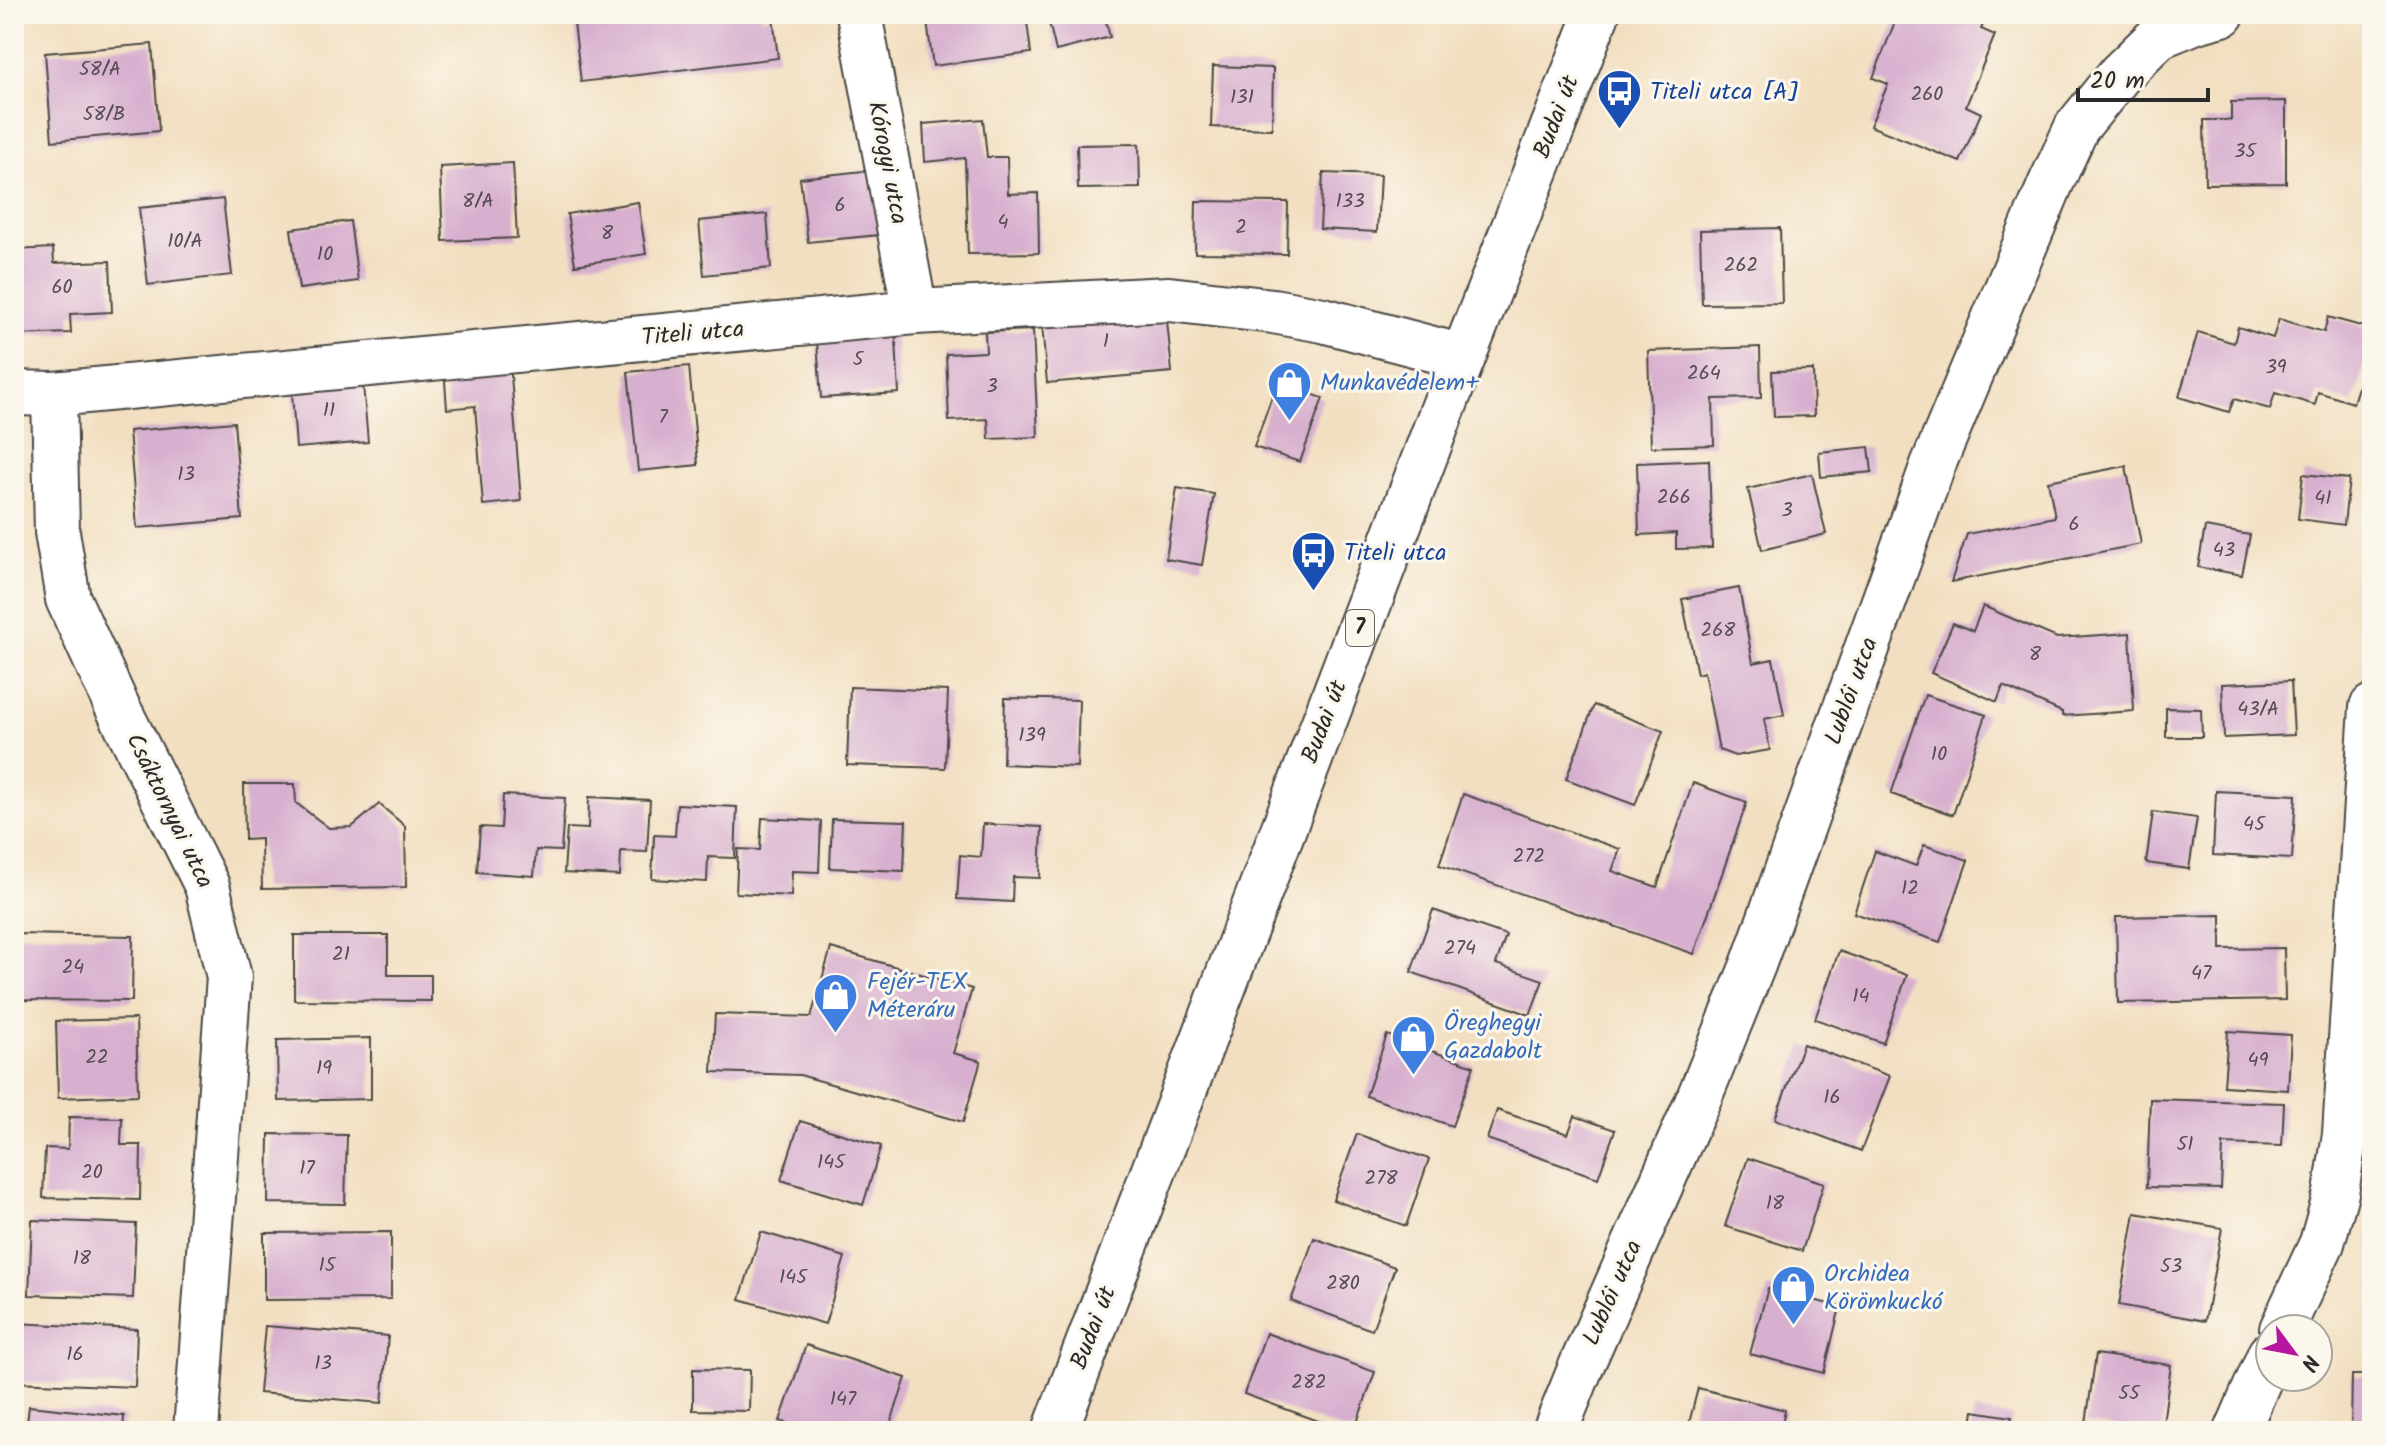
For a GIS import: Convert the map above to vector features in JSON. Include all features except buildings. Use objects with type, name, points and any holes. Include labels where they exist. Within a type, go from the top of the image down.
[{"type":"street","name":"Kórogyi utca","points":[[859,14],[915,312]]},
{"type":"street","name":"Budai út","points":[[1055,1431],[1463,357],[1597,14]]},
{"type":"street","name":"Lublói utca","points":[[1555,1431],[1753,965],[1933,465],[2077,127],[2121,73],[2159,36],[2222,14]]},
{"type":"street","name":"Titeli utca","points":[[34,394],[915,312],[1169,299],[1323,320],[1463,357]]},
{"type":"street","name":"Csáktornyai utca","points":[[34,394],[68,599],[115,702],[207,886],[229,977],[196,1431]]},
{"type":"street","points":[[2289,1313],[2322,1243],[2336,1193],[2345,1134],[2372,707]]},
{"type":"street","points":[[2237,1431],[2254,1391]]},
{"type":"place","name":"Titeli utca [A]","points":[[1619,131]]},
{"type":"place","name":"Munkavédelem+","points":[[1289,422]]},
{"type":"place","name":"Titeli utca","points":[[1313,592]]},
{"type":"place","name":"Fejér-TEX Méteráru","points":[[836,1035]]},
{"type":"place","name":"Öreghegyi Gazdabolt","points":[[1413,1076]]},
{"type":"place","name":"Orchidea Körömkuckó","points":[[1793,1327]]}]
